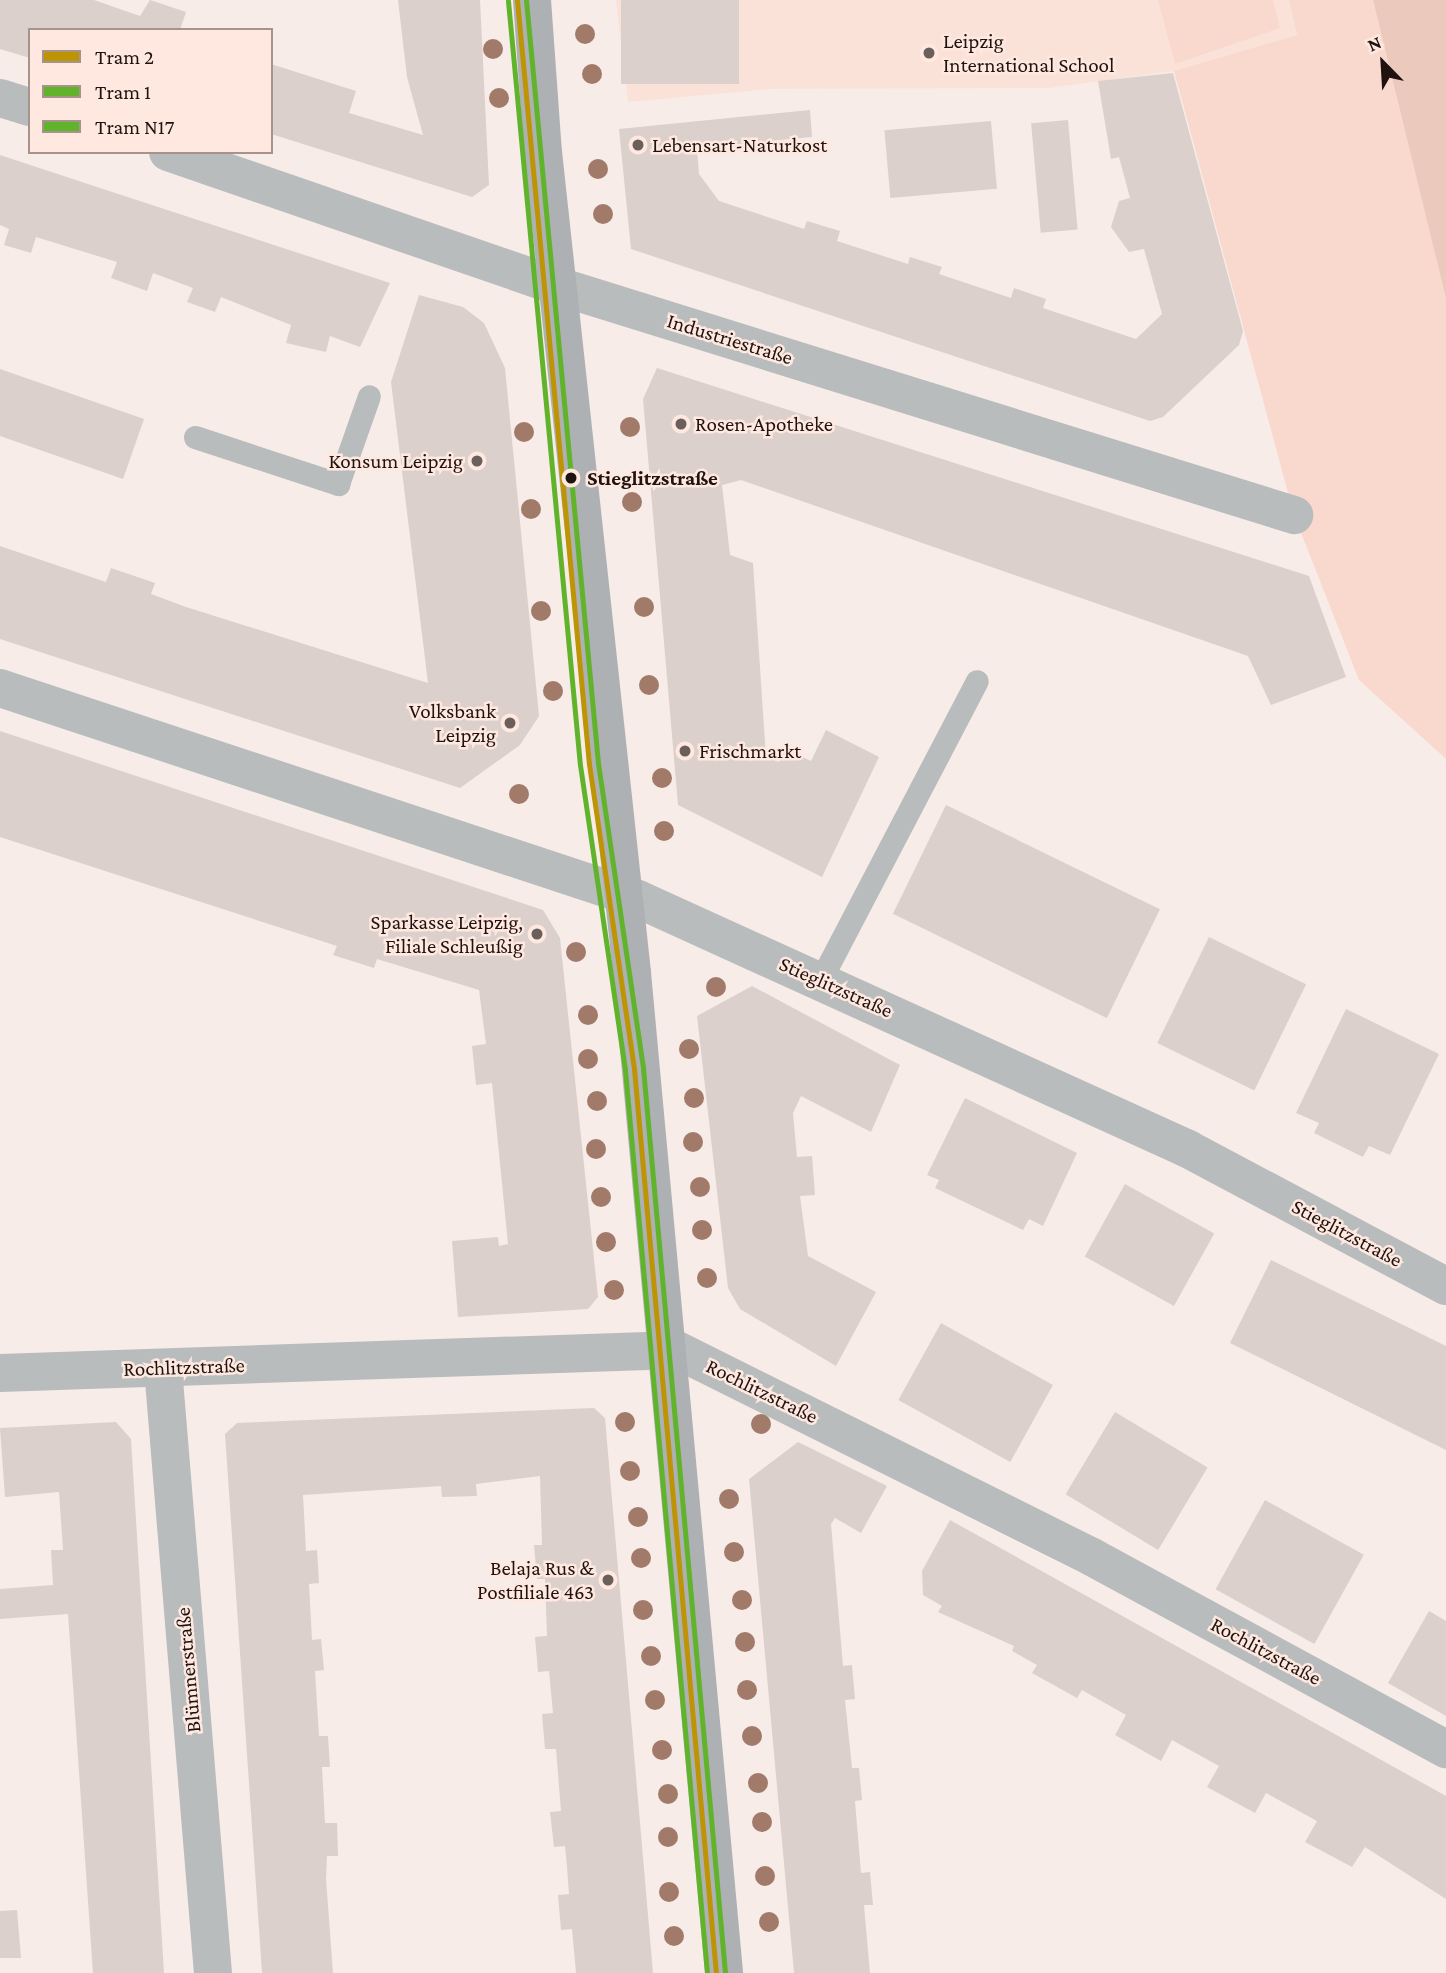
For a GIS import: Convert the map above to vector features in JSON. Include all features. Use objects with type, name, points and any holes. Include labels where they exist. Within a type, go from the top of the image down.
[{"type":"main road","points":[[532,0],[624,894],[724,1973]]},
{"type":"street","points":[[0,98],[28,106]]},
{"type":"street","name":"Industriestraße","points":[[174,154],[561,287],[1294,515]]},
{"type":"street","name":"Stieglitzstraße","points":[[0,688],[624,894],[821,979],[1188,1149],[1446,1286]]},
{"type":"street","name":"Rochlitzstraße","points":[[0,1373],[668,1349],[1092,1557],[1446,1749]]},
{"type":"street","name":"Blümnerstraße","points":[[163,1368],[213,1973]]},
{"type":"lane","points":[[195,437],[338,484],[369,396]]},
{"type":"lane","points":[[821,979],[977,681]]},
{"type":"shaded area","name":"Leipzig International School","points":[[616,0],[1289,0],[1297,35],[1174,71],[1049,88],[770,89],[628,102]]},
{"type":"shaded area","points":[[1158,0],[1273,0],[1280,28],[1175,64]]},
{"type":"shaded area","points":[[1289,0],[1373,0],[1446,299],[1446,759],[1359,680],[1294,515],[1174,71],[1297,35]]},
{"type":"shaded area","points":[[1373,0],[1446,0],[1446,299]]},
{"type":"building","points":[[0,0],[94,0],[140,16],[150,0],[186,12],[181,28],[28,28],[28,57],[0,49]]},
{"type":"building","points":[[398,0],[480,0],[489,185],[472,197],[273,135],[273,65],[356,91],[349,113],[423,135],[407,77]]},
{"type":"building","points":[[621,0],[739,0],[739,84],[621,84]]},
{"type":"building","points":[[1173,73],[1243,331],[1239,345],[1163,417],[1150,421],[631,249],[619,129],[810,110],[812,137],[697,148],[699,174],[719,201],[804,229],[807,221],[840,231],[837,241],[908,264],[910,257],[942,267],[939,274],[1011,298],[1014,288],[1046,299],[1043,308],[1136,339],[1162,314],[1144,249],[1129,252],[1111,227],[1119,201],[1130,198],[1119,157],[1111,159],[1098,81]]},
{"type":"building","points":[[1068,120],[1078,230],[1041,233],[1031,123]]},
{"type":"building","points":[[991,121],[997,189],[890,198],[884,130]]},
{"type":"building","points":[[0,155],[390,283],[360,347],[330,336],[326,352],[286,343],[291,325],[221,297],[215,312],[187,302],[193,288],[153,273],[147,291],[111,278],[117,262],[36,237],[31,253],[4,245],[9,229],[0,225]]},
{"type":"building","points":[[419,295],[463,307],[484,323],[505,368],[539,716],[520,745],[460,788],[0,639],[0,546],[106,582],[111,568],[155,583],[151,594],[186,607],[428,683],[391,382]]},
{"type":"building","points":[[657,368],[1309,576],[1346,677],[1271,705],[1248,656],[741,480],[722,485],[730,555],[753,563],[766,757],[779,762],[786,749],[811,761],[826,730],[879,757],[822,877],[678,805],[643,399]]},
{"type":"building","points":[[0,369],[144,419],[123,479],[0,436]]},
{"type":"building","points":[[0,731],[543,910],[560,938],[598,1297],[588,1309],[458,1317],[452,1241],[498,1237],[499,1246],[508,1244],[492,1083],[476,1085],[472,1046],[486,1044],[479,990],[377,959],[374,968],[333,955],[337,946],[0,837]]},
{"type":"building","points":[[946,805],[1160,909],[1107,1018],[893,914]]},
{"type":"building","points":[[1209,937],[1306,984],[1254,1090],[1157,1043]]},
{"type":"building","points":[[752,986],[900,1065],[871,1132],[801,1096],[793,1113],[797,1157],[812,1156],[815,1195],[800,1196],[808,1256],[876,1292],[836,1366],[740,1309],[728,1288],[697,1016]]},
{"type":"building","points":[[1346,1009],[1439,1054],[1390,1155],[1369,1146],[1363,1157],[1314,1133],[1319,1123],[1296,1113]]},
{"type":"building","points":[[965,1098],[1077,1153],[1043,1226],[1029,1219],[1023,1230],[935,1188],[939,1180],[927,1175]]},
{"type":"building","points":[[1125,1184],[1214,1233],[1174,1306],[1085,1257]]},
{"type":"building","points":[[1271,1260],[1446,1346],[1446,1450],[1230,1343]]},
{"type":"building","points":[[941,1323],[1053,1385],[1010,1462],[898,1400]]},
{"type":"building","points":[[594,1408],[605,1418],[653,1973],[576,1973],[572,1929],[561,1930],[558,1895],[569,1894],[567,1867],[565,1846],[554,1847],[550,1812],[561,1811],[556,1749],[545,1749],[542,1714],[553,1713],[549,1671],[538,1672],[535,1637],[547,1636],[545,1579],[537,1579],[534,1545],[542,1545],[540,1476],[476,1484],[477,1496],[442,1497],[441,1486],[303,1495],[306,1551],[317,1550],[319,1583],[309,1584],[312,1640],[321,1639],[324,1670],[315,1671],[319,1736],[328,1736],[330,1767],[322,1767],[325,1823],[337,1823],[338,1856],[327,1856],[326,1879],[333,1973],[262,1973],[225,1434],[237,1423]]},
{"type":"building","points":[[1115,1412],[1208,1468],[1158,1550],[1066,1494]]},
{"type":"building","points":[[116,1422],[131,1439],[164,1973],[93,1973],[68,1614],[0,1619],[0,1589],[53,1585],[51,1550],[63,1550],[59,1492],[5,1497],[0,1428]]},
{"type":"building","points":[[798,1442],[887,1486],[861,1533],[835,1518],[831,1524],[843,1666],[852,1665],[855,1699],[845,1700],[852,1768],[859,1768],[862,1800],[855,1801],[861,1873],[870,1872],[873,1905],[864,1905],[870,1973],[794,1973],[749,1479]]},
{"type":"building","points":[[1265,1500],[1364,1555],[1314,1644],[1216,1589]]},
{"type":"building","points":[[950,1520],[1446,1796],[1446,1899],[1365,1847],[1352,1867],[1305,1842],[1317,1821],[1266,1793],[1255,1813],[1207,1787],[1219,1766],[1172,1740],[1161,1761],[1115,1735],[1126,1715],[1082,1690],[1077,1698],[1032,1673],[1037,1665],[1012,1651],[1014,1646],[938,1612],[942,1606],[923,1595],[922,1571]]},
{"type":"building","points":[[1429,1611],[1446,1621],[1446,1716],[1388,1683]]},
{"type":"building","points":[[17,1910],[21,1958],[0,1958],[0,1911]]},
{"type":"tram line","name":"2","points":[[517,0],[589,764],[634,1069],[716,1973]]},
{"type":"tram line","name":"N17","points":[[526,0],[598,763],[643,1068],[725,1972]]},
{"type":"tram line","name":"1","points":[[508,1],[580,765],[625,1070],[707,1973]]},
{"type":"place","name":"Leipzig International School","points":[[929,53]]},
{"type":"place","name":"Lebensart-Naturkost","points":[[638,145]]},
{"type":"place","name":"Rosen-Apotheke","points":[[681,424]]},
{"type":"place","name":"Konsum Leipzig","points":[[477,461]]},
{"type":"place","name":"Stieglitzstraße","points":[[571,478]]},
{"type":"place","name":"Volksbank Leipzig","points":[[510,723]]},
{"type":"place","name":"Frischmarkt","points":[[685,751]]},
{"type":"place","name":"Sparkasse Leipzig, Filiale Schleußig","points":[[537,934]]},
{"type":"place","name":"Belaja Rus & Postfiliale 463","points":[[608,1580]]}]
